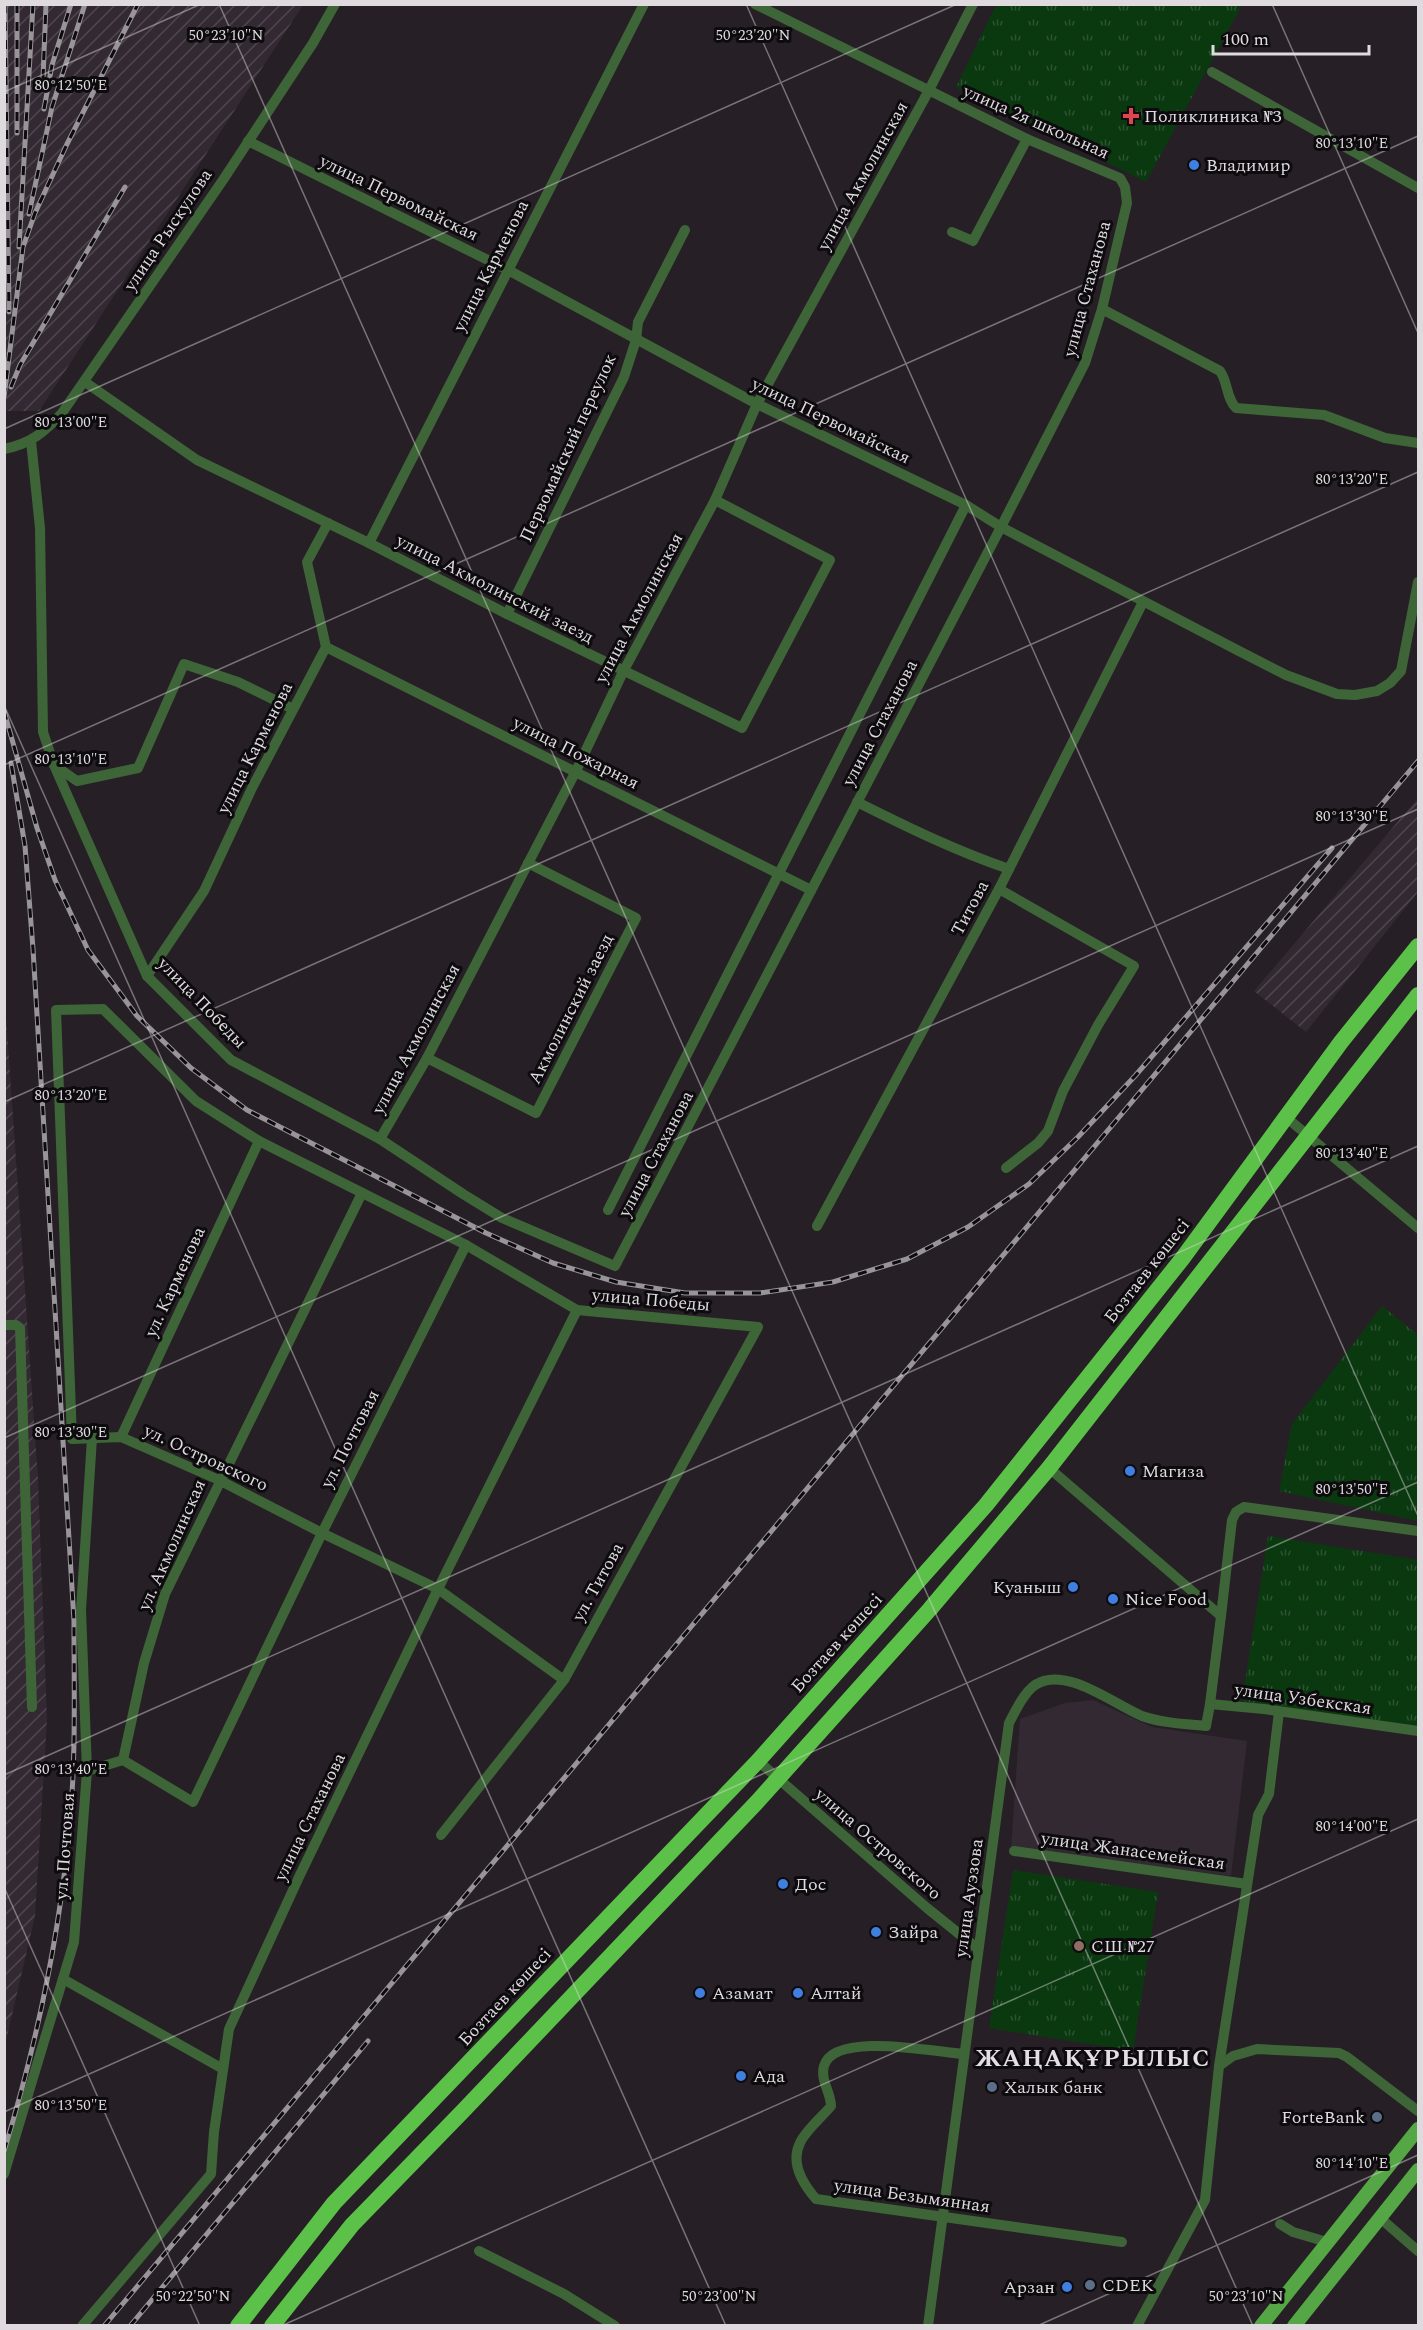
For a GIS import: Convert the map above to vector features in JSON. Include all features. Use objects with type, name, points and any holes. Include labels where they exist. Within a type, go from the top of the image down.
[{"type":"highway","name":"Бозтаев көшесі","points":[[238,2325],[334,2203],[758,1761],[986,1505],[1175,1268],[1341,1042],[1419,946]]},
{"type":"highway","points":[[272,2325],[352,2225],[778,1779],[930,1609],[1049,1468],[1419,995]]},
{"type":"main road","points":[[1261,2325],[1419,2128]]},
{"type":"main road","points":[[1294,2325],[1419,2170]]},
{"type":"street","name":"улица Рыскулова","points":[[4,449],[31,441],[53,424],[85,382],[313,43],[335,4]]},
{"type":"street","name":"улица Карменова","points":[[369,543],[644,4]]},
{"type":"street","name":"улица 2я школьная","points":[[755,4],[928,92],[1027,139],[1120,178],[1125,187]]},
{"type":"street","points":[[928,92],[973,4]]},
{"type":"street","points":[[1212,72],[1419,188]]},
{"type":"street","name":"улица Акмолинская","points":[[380,1139],[427,1058],[576,771],[623,672],[715,500],[757,404],[928,92]]},
{"type":"street","points":[[952,232],[973,241],[1027,139]]},
{"type":"street","name":"улица Первомайская","points":[[248,141],[508,270],[757,404],[966,506],[1143,602],[1286,675],[1337,694],[1355,695],[1377,691],[1390,683],[1401,672],[1419,582]]},
{"type":"street","name":"улица Стаханова","points":[[620,1259],[1085,363],[1102,309],[1127,203],[1125,187]]},
{"type":"street","name":"Первомайский переулок","points":[[507,614],[624,377],[636,340],[638,322],[685,230]]},
{"type":"street","points":[[1102,309],[1220,371],[1232,404],[1236,408],[1324,415],[1385,438],[1419,443]]},
{"type":"street","name":"улица Акмолинский заезд","points":[[85,382],[197,460],[369,543],[623,672],[742,728],[830,560],[715,500]]},
{"type":"street","name":"улица Победы","points":[[31,441],[40,528],[42,732],[54,765],[147,976],[231,1060],[380,1139],[502,1218],[612,1266],[620,1259]]},
{"type":"street","points":[[608,1210],[966,506]]},
{"type":"street","points":[[326,647],[307,562],[328,523]]},
{"type":"street","name":"Титова","points":[[817,1226],[999,889],[1143,602]]},
{"type":"street","name":"улица Карменова","points":[[147,976],[204,891],[252,788],[326,647]]},
{"type":"street","name":"улица Пожарная","points":[[326,647],[811,890]]},
{"type":"street","points":[[54,765],[77,781],[138,768],[184,664],[238,682],[293,709]]},
{"type":"street","points":[[857,802],[964,854],[1009,869]]},
{"type":"street","name":"Акмолинский заезд","points":[[427,1058],[536,1113],[636,918],[528,863]]},
{"type":"street","points":[[999,889],[1134,966],[1098,1025],[1063,1091],[1048,1131],[1038,1143],[1006,1168]]},
{"type":"street","name":"улица Победы","points":[[57,1010],[103,1009],[196,1101],[259,1141],[466,1245],[577,1310],[758,1327]]},
{"type":"street","name":"ул. Островского","points":[[57,1010],[72,1439],[120,1437],[219,1480],[438,1589],[564,1680]]},
{"type":"street","points":[[1287,1118],[1419,1228]]},
{"type":"street","name":"ул. Карменова","points":[[120,1437],[259,1141]]},
{"type":"street","name":"ул. Акмолинская","points":[[123,1760],[144,1663],[165,1594],[362,1193]]},
{"type":"street","name":"ул. Почтовая","points":[[123,1760],[193,1802],[322,1533],[466,1245]]},
{"type":"street","name":"улица Стаханова","points":[[82,2325],[211,2174],[214,2132],[229,2029],[299,1877],[438,1589],[577,1310]]},
{"type":"street","points":[[4,1325],[16,1325],[20,1328],[32,1707]]},
{"type":"street","name":"ул. Титова","points":[[441,1835],[564,1680],[758,1327]]},
{"type":"street","name":"ул. Почтовая","points":[[4,2174],[74,1942],[87,1771],[81,1610],[92,1438]]},
{"type":"street","points":[[1049,1468],[1221,1616]]},
{"type":"street","points":[[1221,1616],[1232,1520],[1236,1512],[1244,1507],[1419,1531]]},
{"type":"street","name":"улица Узбекская","points":[[1221,1616],[1210,1704],[1419,1731]]},
{"type":"street","name":"улица Ауэзова","points":[[928,2325],[1009,1723],[1028,1692],[1037,1684],[1054,1678],[1072,1681],[1144,1716],[1167,1722],[1206,1726],[1210,1704]]},
{"type":"street","name":"улица Жанасемейская","points":[[1137,2325],[1205,2200],[1219,2066],[1258,1815],[1269,1794],[1279,1712]]},
{"type":"street","points":[[87,1771],[123,1760]]},
{"type":"street","name":"улица Островского","points":[[758,1761],[927,1908],[978,1949]]},
{"type":"street","name":"улица Жанасемейская","points":[[1014,1851],[1247,1884]]},
{"type":"street","points":[[63,1978],[223,2069]]},
{"type":"street","name":"улица Безымянная","points":[[963,2055],[875,2045],[840,2049],[829,2057],[823,2068],[824,2081],[831,2096],[831,2106],[800,2143],[797,2164],[804,2186],[816,2199],[1122,2242]]},
{"type":"street","points":[[1219,2066],[1233,2056],[1257,2049],[1339,2053],[1419,2111]]},
{"type":"street","points":[[1379,2217],[1419,2251]]},
{"type":"street","points":[[1280,2224],[1293,2232],[1327,2242]]},
{"type":"street","points":[[479,2251],[564,2294],[615,2325]]},
{"type":"shaded area","points":[[4,5],[303,5],[39,411],[5,411]]},
{"type":"shaded area","points":[[1418,798],[1418,892],[1306,1032],[1254,991]]},
{"type":"shaded area","points":[[4,987],[38,1479],[47,1719],[35,1916],[5,2045]]},
{"type":"shaded area","points":[[1093,1700],[1152,1727],[1247,1741],[1231,1876],[1011,1848],[1020,1719],[1065,1703]]},
{"type":"green space","points":[[996,4],[1242,5],[1146,182],[956,87]]},
{"type":"green space","points":[[1382,1306],[1418,1335],[1418,1521],[1279,1491],[1292,1424]]},
{"type":"green space","points":[[1268,1536],[1418,1560],[1418,1730],[1242,1701]]},
{"type":"green space","points":[[1013,1870],[1158,1892],[1133,2051],[989,2028]]},
{"type":"railway","points":[[5,4],[9,312]]},
{"type":"railway","points":[[17,4],[17,133]]},
{"type":"railway","points":[[19,247],[33,4]]},
{"type":"railway","points":[[43,78],[46,4]]},
{"type":"railway","points":[[44,109],[52,65],[71,4]]},
{"type":"railway","points":[[29,214],[52,107],[85,4]]},
{"type":"railway","points":[[4,397],[23,247],[35,213],[67,144],[138,4]]},
{"type":"railway","points":[[11,387],[20,365],[125,187]]},
{"type":"railway","points":[[4,711],[37,828],[55,880],[88,950],[137,1016],[191,1068],[247,1110],[486,1233],[553,1263],[616,1282],[685,1293],[760,1293],[833,1282],[907,1259],[968,1227],[1029,1184],[1078,1137],[1135,1076],[1332,848]]},
{"type":"railway","points":[[104,2326],[1418,761]]},
{"type":"railway","points":[[4,2151],[37,2029],[60,1905],[70,1821],[74,1721],[74,1621],[33,949],[25,846],[11,763]]},
{"type":"railway","points":[[130,2326],[368,2041]]},
{"type":"place","name":"Поликлиника №3","points":[[1131,116]]},
{"type":"place","name":"Владимир","points":[[1194,165]]},
{"type":"place","name":"Магиза","points":[[1130,1471]]},
{"type":"place","name":"Куаныш","points":[[1073,1587]]},
{"type":"place","name":"Nice Food","points":[[1113,1599]]},
{"type":"place","name":"Дос","points":[[783,1884]]},
{"type":"place","name":"Зайра","points":[[876,1932]]},
{"type":"place","name":"СШ №27","points":[[1079,1946]]},
{"type":"place","name":"Азамат","points":[[700,1993]]},
{"type":"place","name":"Алтай","points":[[798,1993]]},
{"type":"place","name":"Ада","points":[[741,2076]]},
{"type":"place","name":"Халык банк","points":[[992,2087]]},
{"type":"place","name":"ForteBank","points":[[1377,2117]]},
{"type":"place","name":"CDEK","points":[[1090,2285]]},
{"type":"place","name":"Арзан","points":[[1067,2287]]},
{"type":"district","name":"ЖАҢАҚҰРЫЛЫС","points":[[1093,2059]]}]
